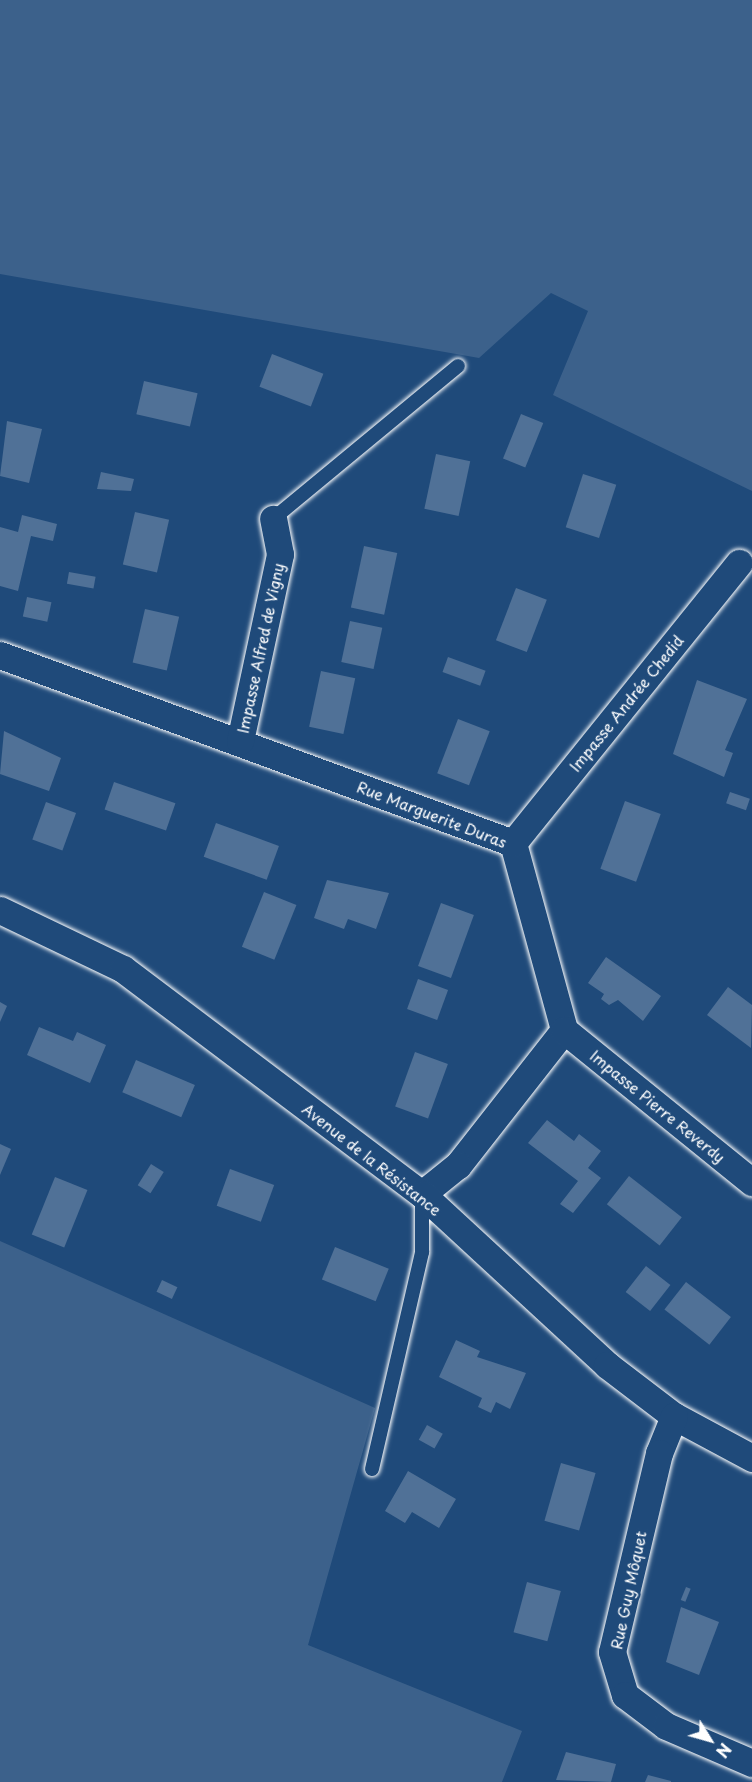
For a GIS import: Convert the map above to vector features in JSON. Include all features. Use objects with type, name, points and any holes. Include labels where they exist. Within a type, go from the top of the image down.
[{"type":"street","name":"Impasse Alfred de Vigny","points":[[240,741],[280,554],[273,519]]},
{"type":"street","name":"Impasse Andrée Chedid","points":[[513,843],[739,563]]},
{"type":"street","name":"Rue Marguerite Duras","points":[[0,655],[240,741],[513,843],[564,1030]]},
{"type":"street","name":"Avenue de la Résistance","points":[[0,910],[123,969],[422,1194],[607,1365],[674,1416],[752,1458]]},
{"type":"street","name":"Impasse Pierre Reverdy","points":[[564,1030],[752,1182]]},
{"type":"street","points":[[422,1194],[458,1166],[564,1030]]},
{"type":"street","name":"Rue Guy Môquet","points":[[674,1416],[659,1453],[612,1652],[625,1695],[666,1726],[752,1763]]},
{"type":"lane","points":[[273,519],[458,366]]},
{"type":"lane","points":[[372,1469],[423,1252],[422,1194]]},
{"type":"shaded area","points":[[0,0],[752,0],[752,491],[553,395],[588,311],[551,293],[479,358],[0,274]]},
{"type":"shaded area","points":[[0,1241],[375,1408],[308,1645],[522,1731],[502,1782],[0,1782]]},
{"type":"building","points":[[272,354],[323,374],[311,406],[259,387]]},
{"type":"building","points":[[144,381],[198,393],[190,427],[136,414]]},
{"type":"building","points":[[521,414],[543,423],[525,467],[503,459]]},
{"type":"building","points":[[7,421],[42,429],[29,483],[0,476]]},
{"type":"building","points":[[436,454],[470,461],[459,516],[424,509]]},
{"type":"building","points":[[101,472],[134,479],[131,491],[97,489]]},
{"type":"building","points":[[583,474],[616,485],[599,538],[566,527]]},
{"type":"building","points":[[135,512],[169,520],[157,572],[123,565]]},
{"type":"building","points":[[22,515],[57,524],[53,541],[31,536],[18,591],[0,586],[0,527],[18,532]]},
{"type":"building","points":[[364,546],[397,553],[384,615],[351,608]]},
{"type":"building","points":[[69,572],[96,577],[94,589],[67,584]]},
{"type":"building","points":[[516,588],[547,600],[527,652],[496,640]]},
{"type":"building","points":[[27,597],[51,602],[47,622],[23,617]]},
{"type":"building","points":[[145,609],[179,617],[167,670],[133,663]]},
{"type":"building","points":[[350,621],[382,628],[374,669],[341,662]]},
{"type":"building","points":[[448,657],[486,671],[480,686],[443,672]]},
{"type":"building","points":[[321,671],[355,678],[343,734],[309,727]]},
{"type":"building","points":[[697,680],[747,699],[725,750],[733,753],[724,777],[673,754]]},
{"type":"building","points":[[458,719],[490,731],[469,785],[437,773]]},
{"type":"building","points":[[4,731],[61,758],[49,791],[0,774]]},
{"type":"building","points":[[114,782],[175,803],[166,831],[105,809]]},
{"type":"building","points":[[730,792],[750,799],[746,810],[726,803]]},
{"type":"building","points":[[625,801],[661,814],[636,882],[600,869]]},
{"type":"building","points":[[46,802],[76,813],[62,851],[32,840]]},
{"type":"building","points":[[216,823],[279,846],[267,880],[204,857]]},
{"type":"building","points":[[327,880],[389,893],[376,929],[348,919],[344,929],[314,918]]},
{"type":"building","points":[[264,892],[296,905],[274,960],[242,947]]},
{"type":"building","points":[[441,903],[474,915],[451,978],[418,966]]},
{"type":"building","points":[[606,957],[661,996],[643,1021],[618,1000],[609,1005],[601,999],[604,994],[588,983]]},
{"type":"building","points":[[418,979],[448,990],[437,1020],[407,1009]]},
{"type":"building","points":[[728,987],[752,1005],[751,1048],[707,1015]]},
{"type":"building","points":[[0,1002],[7,1006],[0,1022]]},
{"type":"building","points":[[39,1027],[73,1041],[77,1032],[106,1045],[90,1083],[27,1055]]},
{"type":"building","points":[[415,1052],[448,1064],[428,1118],[395,1107]]},
{"type":"building","points":[[136,1060],[195,1085],[181,1117],[122,1092]]},
{"type":"building","points":[[547,1120],[574,1141],[579,1134],[601,1151],[588,1168],[601,1178],[573,1213],[560,1204],[578,1181],[528,1143]]},
{"type":"building","points":[[0,1144],[11,1149],[0,1175]]},
{"type":"building","points":[[151,1164],[164,1172],[150,1193],[138,1185]]},
{"type":"building","points":[[230,1169],[274,1185],[261,1222],[217,1206]]},
{"type":"building","points":[[629,1176],[682,1217],[660,1246],[607,1204]]},
{"type":"building","points":[[55,1177],[87,1190],[64,1248],[32,1234]]},
{"type":"building","points":[[335,1247],[389,1269],[376,1301],[322,1279]]},
{"type":"building","points":[[646,1266],[670,1285],[650,1311],[626,1292]]},
{"type":"building","points":[[162,1280],[177,1287],[172,1299],[157,1292]]},
{"type":"building","points":[[686,1282],[731,1317],[709,1345],[664,1310]]},
{"type":"building","points":[[456,1340],[480,1351],[477,1357],[526,1373],[510,1409],[496,1402],[491,1413],[478,1407],[482,1398],[439,1377]]},
{"type":"building","points":[[427,1425],[443,1434],[435,1449],[419,1440]]},
{"type":"building","points":[[561,1463],[596,1473],[579,1531],[544,1521]]},
{"type":"building","points":[[408,1471],[456,1499],[439,1528],[412,1512],[405,1523],[385,1511]]},
{"type":"building","points":[[527,1582],[561,1591],[547,1641],[514,1632]]},
{"type":"building","points":[[686,1587],[691,1589],[685,1602],[681,1600]]},
{"type":"building","points":[[681,1607],[719,1622],[699,1675],[666,1662]]},
{"type":"building","points":[[566,1752],[616,1764],[611,1782],[556,1780]]},
{"type":"building","points":[[648,1775],[671,1781],[671,1782],[645,1782]]}]
